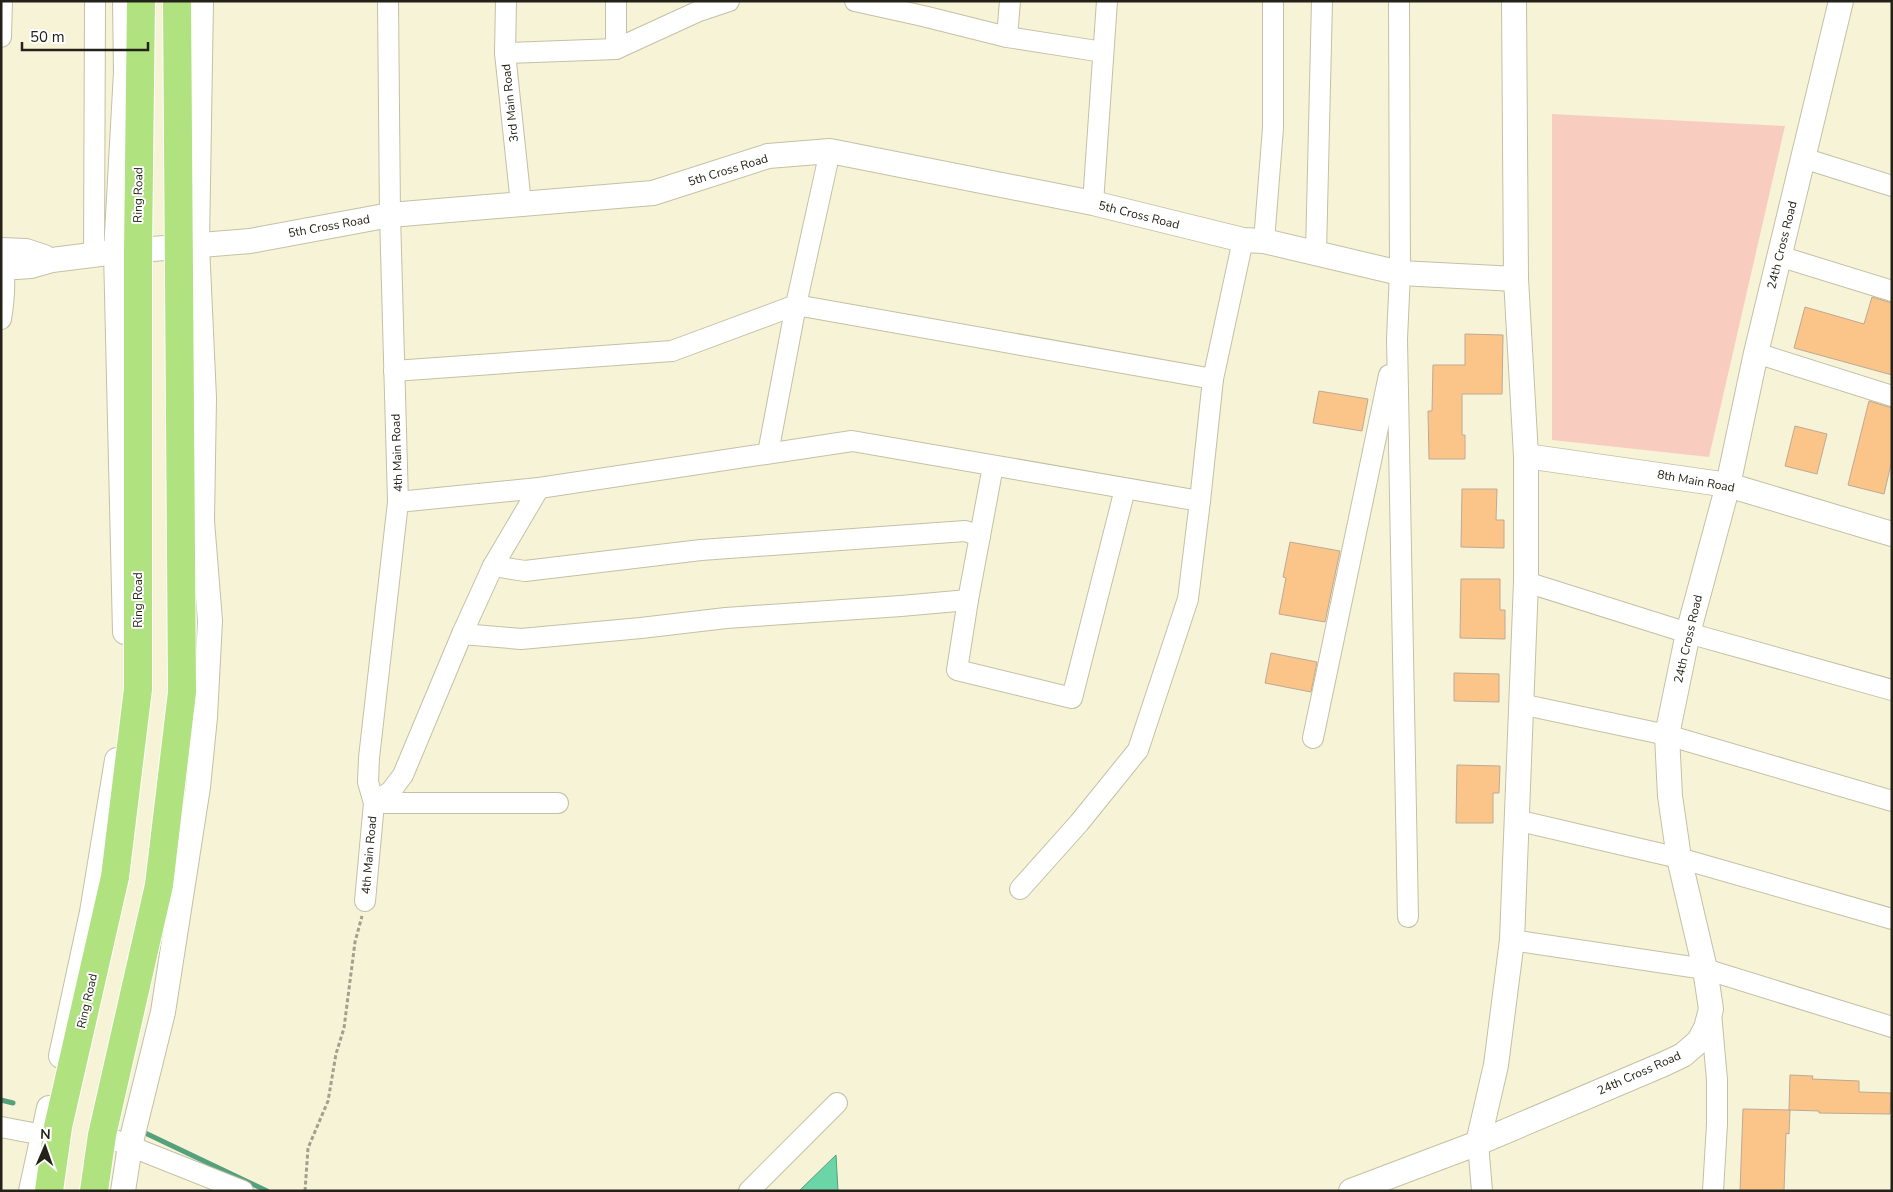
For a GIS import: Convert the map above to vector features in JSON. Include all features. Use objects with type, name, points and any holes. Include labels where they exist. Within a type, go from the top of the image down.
[{"type":"highway","name":"Ring Road","points":[[49,1191],[63,1073],[115,877],[138,689],[116,253],[141,1]]},
{"type":"highway","points":[[94,1191],[102,1135],[159,885],[182,692],[188,246],[177,1]]},
{"type":"street","points":[[1,37],[2,1]]},
{"type":"street","points":[[95,1],[116,253]]},
{"type":"street","points":[[116,253],[126,72],[125,1]]},
{"type":"street","points":[[123,1191],[130,1146],[163,1012],[198,787],[205,717],[210,621],[202,521],[204,398],[188,246],[201,1]]},
{"type":"street","name":"4th Main Road","points":[[365,901],[374,803],[368,782],[369,758],[398,502],[390,215],[388,1]]},
{"type":"street","name":"3rd Main Road","points":[[506,1],[505,52],[521,204]]},
{"type":"street","points":[[616,1],[616,49]]},
{"type":"street","points":[[505,52],[616,49],[699,6],[729,1]]},
{"type":"street","points":[[855,1],[923,8],[1006,37],[1103,52]]},
{"type":"street","points":[[1006,37],[1010,1]]},
{"type":"street","points":[[1093,203],[1107,1]]},
{"type":"street","points":[[1020,888],[1079,823],[1138,750],[1188,599],[1213,379],[1253,241],[1273,128],[1273,1]]},
{"type":"street","points":[[1316,253],[1322,1]]},
{"type":"street","points":[[1399,1],[1400,273],[1397,339],[1408,918]]},
{"type":"street","points":[[1482,1191],[1478,1143],[1496,1065],[1512,940],[1526,582],[1526,456],[1516,279],[1514,1]]},
{"type":"street","name":"24th Cross Road","points":[[1354,1190],[1478,1143],[1664,1064],[1683,1054],[1699,1041],[1706,1028],[1711,1009],[1705,969],[1679,858],[1670,796],[1667,736],[1688,633],[1728,485],[1756,353],[1841,1]]},
{"type":"street","points":[[768,453],[796,305],[830,151]]},
{"type":"street","name":"5th Cross Road","points":[[2,260],[31,266],[52,260],[250,241],[390,215],[653,193],[768,156],[830,151],[1093,203],[1400,273],[1516,279]]},
{"type":"street","points":[[1803,158],[1892,186]]},
{"type":"street","points":[[1780,256],[1892,291]]},
{"type":"street","points":[[1,319],[5,295],[2,260]]},
{"type":"street","points":[[394,371],[672,351],[796,305],[1213,379]]},
{"type":"street","points":[[1313,738],[1397,339]]},
{"type":"street","points":[[1756,353],[1892,396]]},
{"type":"street","points":[[398,502],[539,488],[852,441],[1200,501]]},
{"type":"street","name":"8th Main Road","points":[[1526,456],[1728,485],[1892,534]]},
{"type":"street","points":[[993,466],[957,670],[1072,698],[1125,489]]},
{"type":"street","points":[[374,803],[391,792],[403,775],[462,634],[493,566],[539,488]]},
{"type":"street","points":[[493,566],[525,571],[701,550],[965,531],[980,536]]},
{"type":"street","points":[[1526,582],[1688,633],[1892,690]]},
{"type":"street","points":[[462,634],[521,639],[726,618],[968,600]]},
{"type":"street","points":[[1520,704],[1667,736],[1892,801]]},
{"type":"street","points":[[374,803],[558,803]]},
{"type":"street","points":[[1516,820],[1679,858],[1892,919]]},
{"type":"street","points":[[1512,940],[1705,969],[1892,1027]]},
{"type":"street","points":[[1711,1009],[1717,1080],[1717,1124],[1713,1191]]},
{"type":"street","points":[[31,1191],[43,1135],[63,1073]]},
{"type":"street","points":[[749,1191],[837,1103]]},
{"type":"street","points":[[1,1127],[43,1135]]},
{"type":"street","points":[[102,1135],[243,1191]]},
{"type":"path","points":[[305,1191],[308,1148],[328,1101],[336,1054],[344,1028],[355,942],[365,901]]},
{"type":"shaded area","points":[[1552,114],[1785,126],[1709,457],[1552,440]]},
{"type":"shaded area","points":[[836,1155],[838,1191],[799,1191]]},
{"type":"building","points":[[1872,297],[1892,303],[1892,375],[1794,348],[1805,307],[1864,324]]},
{"type":"building","points":[[1465,334],[1503,335],[1502,394],[1462,394],[1462,435],[1465,435],[1465,459],[1429,459],[1428,411],[1432,411],[1433,365],[1465,365]]},
{"type":"building","points":[[1319,391],[1368,399],[1362,431],[1313,423]]},
{"type":"building","points":[[1869,401],[1892,408],[1892,460],[1884,494],[1848,485]]},
{"type":"building","points":[[1795,426],[1827,434],[1817,474],[1785,466]]},
{"type":"building","points":[[1462,489],[1497,489],[1496,520],[1504,520],[1504,548],[1461,547]]},
{"type":"building","points":[[1290,542],[1340,551],[1325,622],[1279,614],[1286,578],[1283,577]]},
{"type":"building","points":[[1461,579],[1500,579],[1500,610],[1505,610],[1505,639],[1460,638]]},
{"type":"building","points":[[1271,653],[1317,662],[1311,692],[1265,683]]},
{"type":"building","points":[[1454,673],[1499,674],[1499,702],[1454,701]]},
{"type":"building","points":[[1457,765],[1500,766],[1499,793],[1493,793],[1493,823],[1456,823]]},
{"type":"building","points":[[1790,1075],[1813,1076],[1812,1079],[1859,1081],[1859,1092],[1891,1093],[1890,1114],[1819,1113],[1819,1111],[1789,1110]]},
{"type":"building","points":[[1743,1109],[1790,1110],[1789,1134],[1786,1133],[1784,1191],[1740,1191]]},
{"type":"waterway","points":[[1,1100],[13,1103]]},
{"type":"waterway","points":[[141,1131],[267,1191]]}]
